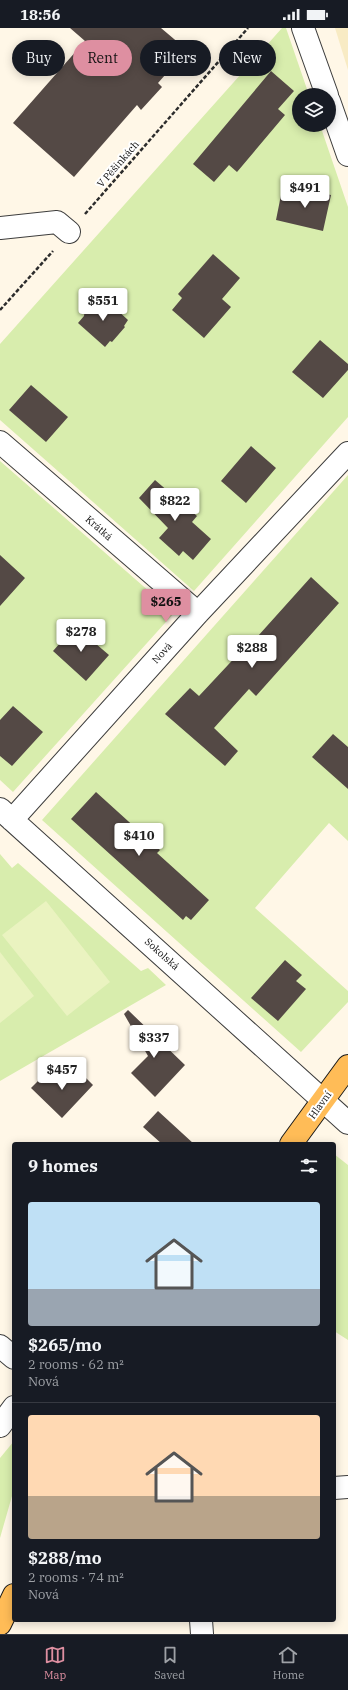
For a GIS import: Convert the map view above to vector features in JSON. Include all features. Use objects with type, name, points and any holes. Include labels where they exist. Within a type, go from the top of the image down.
[{"type":"main road","name":"Hlavní","points":[[292,1142],[348,1066]]},
{"type":"main road","points":[[0,1624],[12,1599]]},
{"type":"street","points":[[303,28],[324,88]]},
{"type":"street","points":[[336,121],[348,155]]},
{"type":"street","points":[[0,228],[57,222],[69,232]]},
{"type":"street","name":"Krátká","points":[[0,442],[198,614]]},
{"type":"street","name":"Nová","points":[[6,814],[198,614],[348,453]]},
{"type":"street","name":"Sokolská","points":[[6,814],[348,1123]]},
{"type":"street","points":[[0,1346],[12,1356]]},
{"type":"street","points":[[0,1426],[12,1410]]},
{"type":"street","points":[[336,1488],[348,1487]]},
{"type":"street","points":[[201,1622],[202,1634]]},
{"type":"path","name":"V Pěšinkách","points":[[0,310],[248,28]]},
{"type":"shaded area","points":[[335,28],[348,28],[348,70]]},
{"type":"green space","points":[[282,28],[286,28],[307,88],[292,88],[292,132],[322,132],[348,207],[348,417],[194,591],[0,420],[0,344],[239,76],[276,76],[276,40],[271,40]]},
{"type":"green space","points":[[0,461],[174,613],[13,792],[0,780]]},
{"type":"green space","points":[[348,475],[348,841],[329,823],[255,908],[348,991],[348,1002],[301,1052],[42,820]]},
{"type":"green space","points":[[0,854],[12,868],[18,863],[141,971],[148,968],[166,985],[0,1081]]},
{"type":"green space","points":[[46,901],[110,982],[67,1016],[2,935]]},
{"type":"green space","points":[[0,952],[34,996],[0,1023]]},
{"type":"green space","points":[[336,1156],[348,1165],[348,1340],[336,1332]]},
{"type":"green space","points":[[12,1443],[12,1496],[0,1538],[0,1458]]},
{"type":"building","points":[[70,28],[161,28],[175,40],[140,40],[140,76],[164,76],[158,83],[162,87],[141,110],[137,105],[74,177],[13,123],[54,76],[65,76],[65,64],[73,55],[73,76],[132,76],[132,40],[84,40]]},
{"type":"building","points":[[276,75],[292,89],[292,93],[278,109],[285,115],[237,172],[229,165],[214,182],[193,164],[267,76]]},
{"type":"building","points":[[297,188],[331,195],[323,231],[276,220],[281,195],[295,198]]},
{"type":"building","points":[[213,254],[240,278],[222,299],[231,307],[204,338],[172,310],[182,298],[178,294]]},
{"type":"building","points":[[104,298],[128,320],[124,326],[125,327],[112,342],[110,341],[105,347],[78,323],[84,316],[85,309],[96,306]]},
{"type":"building","points":[[320,340],[348,364],[348,370],[323,398],[292,372]]},
{"type":"building","points":[[31,385],[68,417],[46,442],[9,410]]},
{"type":"building","points":[[251,446],[276,468],[246,503],[221,481]]},
{"type":"building","points":[[155,480],[197,516],[192,522],[211,539],[193,560],[183,551],[179,556],[159,538],[168,528],[139,498]]},
{"type":"building","points":[[0,555],[25,578],[0,606]]},
{"type":"building","points":[[311,577],[339,603],[256,696],[249,689],[214,728],[238,751],[225,766],[165,714],[190,688],[199,696],[256,635],[258,636]]},
{"type":"building","points":[[75,626],[109,655],[86,681],[53,651]]},
{"type":"building","points":[[13,706],[43,732],[12,766],[0,756],[0,720]]},
{"type":"building","points":[[333,734],[348,747],[348,789],[312,757]]},
{"type":"building","points":[[96,792],[160,850],[157,853],[209,900],[191,920],[186,916],[183,920],[71,819]]},
{"type":"building","points":[[285,960],[302,975],[296,981],[306,989],[278,1021],[251,998]]},
{"type":"building","points":[[128,1010],[185,1065],[155,1097],[131,1073],[148,1056],[124,1014]]},
{"type":"building","points":[[77,1069],[93,1085],[62,1118],[31,1088],[49,1070],[64,1083]]},
{"type":"building","points":[[158,1111],[192,1142],[160,1142],[143,1127]]}]
